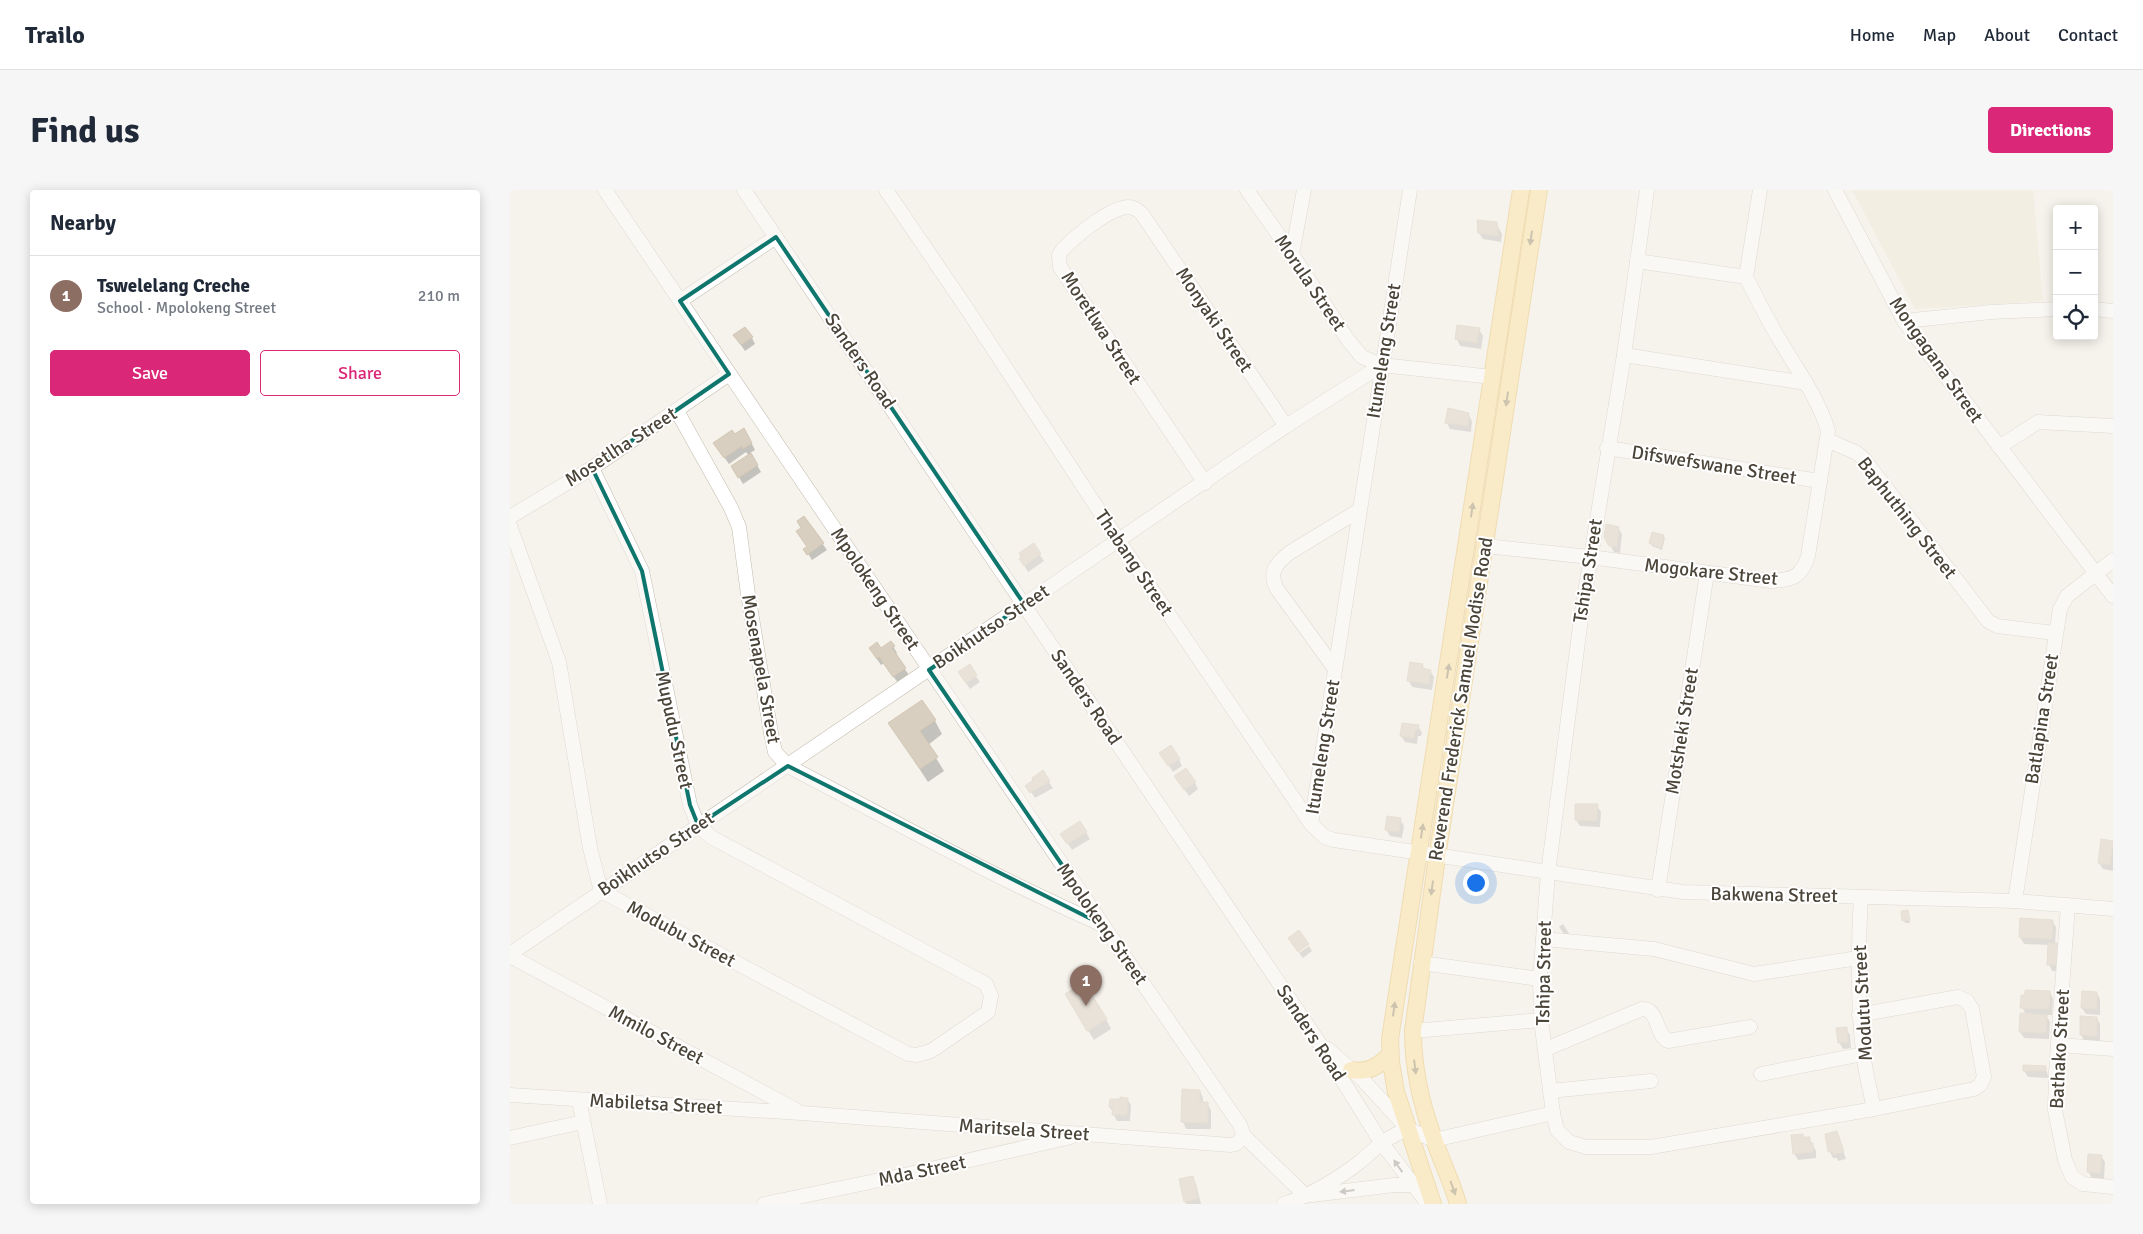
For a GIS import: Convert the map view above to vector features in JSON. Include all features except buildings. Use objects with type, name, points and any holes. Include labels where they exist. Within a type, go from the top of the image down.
[{"type":"main road","name":"Reverend Frederick Samuel Modise Road","points":[[1433,1204],[1396,1092],[1390,1055],[1393,1020],[1521,190]]},
{"type":"main road","name":"Reverend Frederick Samuel Modise Road","points":[[1458,1204],[1434,1140],[1416,1077],[1413,1031],[1436,857],[1538,190]]},
{"type":"main road","points":[[1351,1070],[1366,1071],[1390,1055]]},
{"type":"street","name":"Mpolokeng Street","points":[[605,190],[929,670],[1240,1125],[1244,1136],[1306,1196]]},
{"type":"street","name":"Sanders Road","points":[[744,190],[1316,1038],[1381,1142],[1428,1204]]},
{"type":"street","name":"Thabang Street","points":[[886,190],[972,317],[1118,541],[1311,824],[1325,837],[1334,840],[1436,857]]},
{"type":"street","name":"Morula Street","points":[[1246,190],[1292,254],[1357,352],[1362,357],[1382,365]]},
{"type":"street","points":[[1292,254],[1304,190]]},
{"type":"street","name":"Itumeleng Street","points":[[1311,824],[1358,511],[1410,190]]},
{"type":"street","name":"Tshipa Street","points":[[1647,190],[1624,355],[1607,448],[1563,742],[1548,873],[1540,979],[1541,1020],[1553,1113],[1557,1130],[1569,1142],[1586,1147],[1651,1148],[1874,1109],[1974,1089],[1980,1085],[1984,1077],[1972,1009],[1964,999],[1958,998],[1860,1015]]},
{"type":"street","points":[[1760,190],[1746,277],[1825,420],[1829,434],[1827,440]]},
{"type":"street","name":"Mongagana Street","points":[[1835,190],[1904,321],[2113,596]]},
{"type":"street","name":"Moretlwa Street","points":[[1142,214],[1127,207],[1104,217],[1063,249],[1060,255],[1060,267],[1205,483]]},
{"type":"street","name":"Monyaki Street","points":[[1142,214],[1286,426]]},
{"type":"street","points":[[680,301],[776,237]]},
{"type":"street","points":[[1637,261],[1746,277]]},
{"type":"street","points":[[1904,321],[1991,312],[2053,309]]},
{"type":"street","points":[[2098,309],[2113,311]]},
{"type":"street","points":[[1624,355],[1806,383]]},
{"type":"street","points":[[1382,365],[1492,377]]},
{"type":"street","name":"Boikhutso Street","points":[[510,955],[601,891],[1205,483],[1286,426],[1382,365]]},
{"type":"street","name":"Mosetlha Street","points":[[510,516],[592,468],[729,374]]},
{"type":"street","name":"Mosenapela Street","points":[[677,411],[740,527],[748,594],[775,752],[788,766],[1051,902],[1103,925]]},
{"type":"street","points":[[1999,447],[2038,422],[2113,426]]},
{"type":"street","name":"Mogokare Street","points":[[1485,546],[1590,557],[1771,581],[1791,579],[1805,566],[1808,556],[1827,440]]},
{"type":"street","name":"Baphuthing Street","points":[[1827,440],[1857,452],[1864,459],[1988,621],[1997,626],[2056,633]]},
{"type":"street","name":"Difswefswane Street","points":[[1607,448],[1820,481]]},
{"type":"street","name":"Mupudu Street","points":[[592,468],[642,571],[690,805],[698,825]]},
{"type":"street","name":"Itumeleng Street","points":[[1335,669],[1277,588],[1273,579],[1273,571],[1289,553],[1358,511]]},
{"type":"street","points":[[510,526],[559,662],[590,848],[601,891]]},
{"type":"street","name":"Batlapina Street","points":[[2014,901],[2062,602],[2095,572],[2113,560]]},
{"type":"street","name":"Motsheki Street","points":[[1658,890],[1707,572]]},
{"type":"street","name":"Modubu Street","points":[[601,891],[908,1054],[931,1051],[988,1012],[991,996],[986,984],[718,841],[698,825]]},
{"type":"street","name":"Bakwena Street","points":[[1436,857],[1658,890],[2014,901],[2113,909]]},
{"type":"street","name":"Modutu Street","points":[[1861,897],[1858,958],[1860,1015],[1863,1054],[1874,1109]]},
{"type":"street","name":"Bathako Street","points":[[2068,905],[2056,1072],[2056,1110],[2068,1170],[2072,1177],[2083,1184],[2113,1187]]},
{"type":"street","points":[[1543,939],[1654,949],[1754,974],[1858,958]]},
{"type":"street","name":"Mmilo Street","points":[[510,955],[802,1113]]},
{"type":"street","points":[[1421,962],[1540,979]]},
{"type":"street","points":[[1546,1049],[1642,1009],[1651,1011],[1662,1037],[1668,1041],[1750,1027]]},
{"type":"street","points":[[1413,1031],[1541,1020]]},
{"type":"street","points":[[1316,1038],[1351,1070],[1408,1129],[1434,1140],[1553,1113]]},
{"type":"street","points":[[2059,1045],[2113,1049]]},
{"type":"street","points":[[1761,1074],[1863,1054]]},
{"type":"street","points":[[1550,1091],[1651,1081]]},
{"type":"street","name":"Mabiletsa Street","points":[[510,1095],[802,1113]]},
{"type":"street","points":[[579,1100],[600,1204]]},
{"type":"street","name":"Maritsela Street","points":[[802,1113],[1231,1145],[1236,1144],[1244,1136]]},
{"type":"street","points":[[510,1138],[584,1122]]},
{"type":"street","points":[[1306,1196],[1360,1161],[1381,1142],[1408,1129]]},
{"type":"street","name":"Mda Street","points":[[764,1204],[904,1176],[1053,1143],[1080,1135]]},
{"type":"street","points":[[1284,1204],[1306,1196],[1394,1185],[1413,1185]]},
{"type":"highlighted area","points":[[776,237],[1024,604],[929,670],[1103,925],[788,766],[698,825],[690,805],[642,571],[592,468],[729,374],[680,301]]},
{"type":"shaded area","points":[[1852,190],[2033,190],[2043,301],[1915,309]]},
{"type":"place","name":"Tswelelang Creche","points":[[1086,1006]]}]
